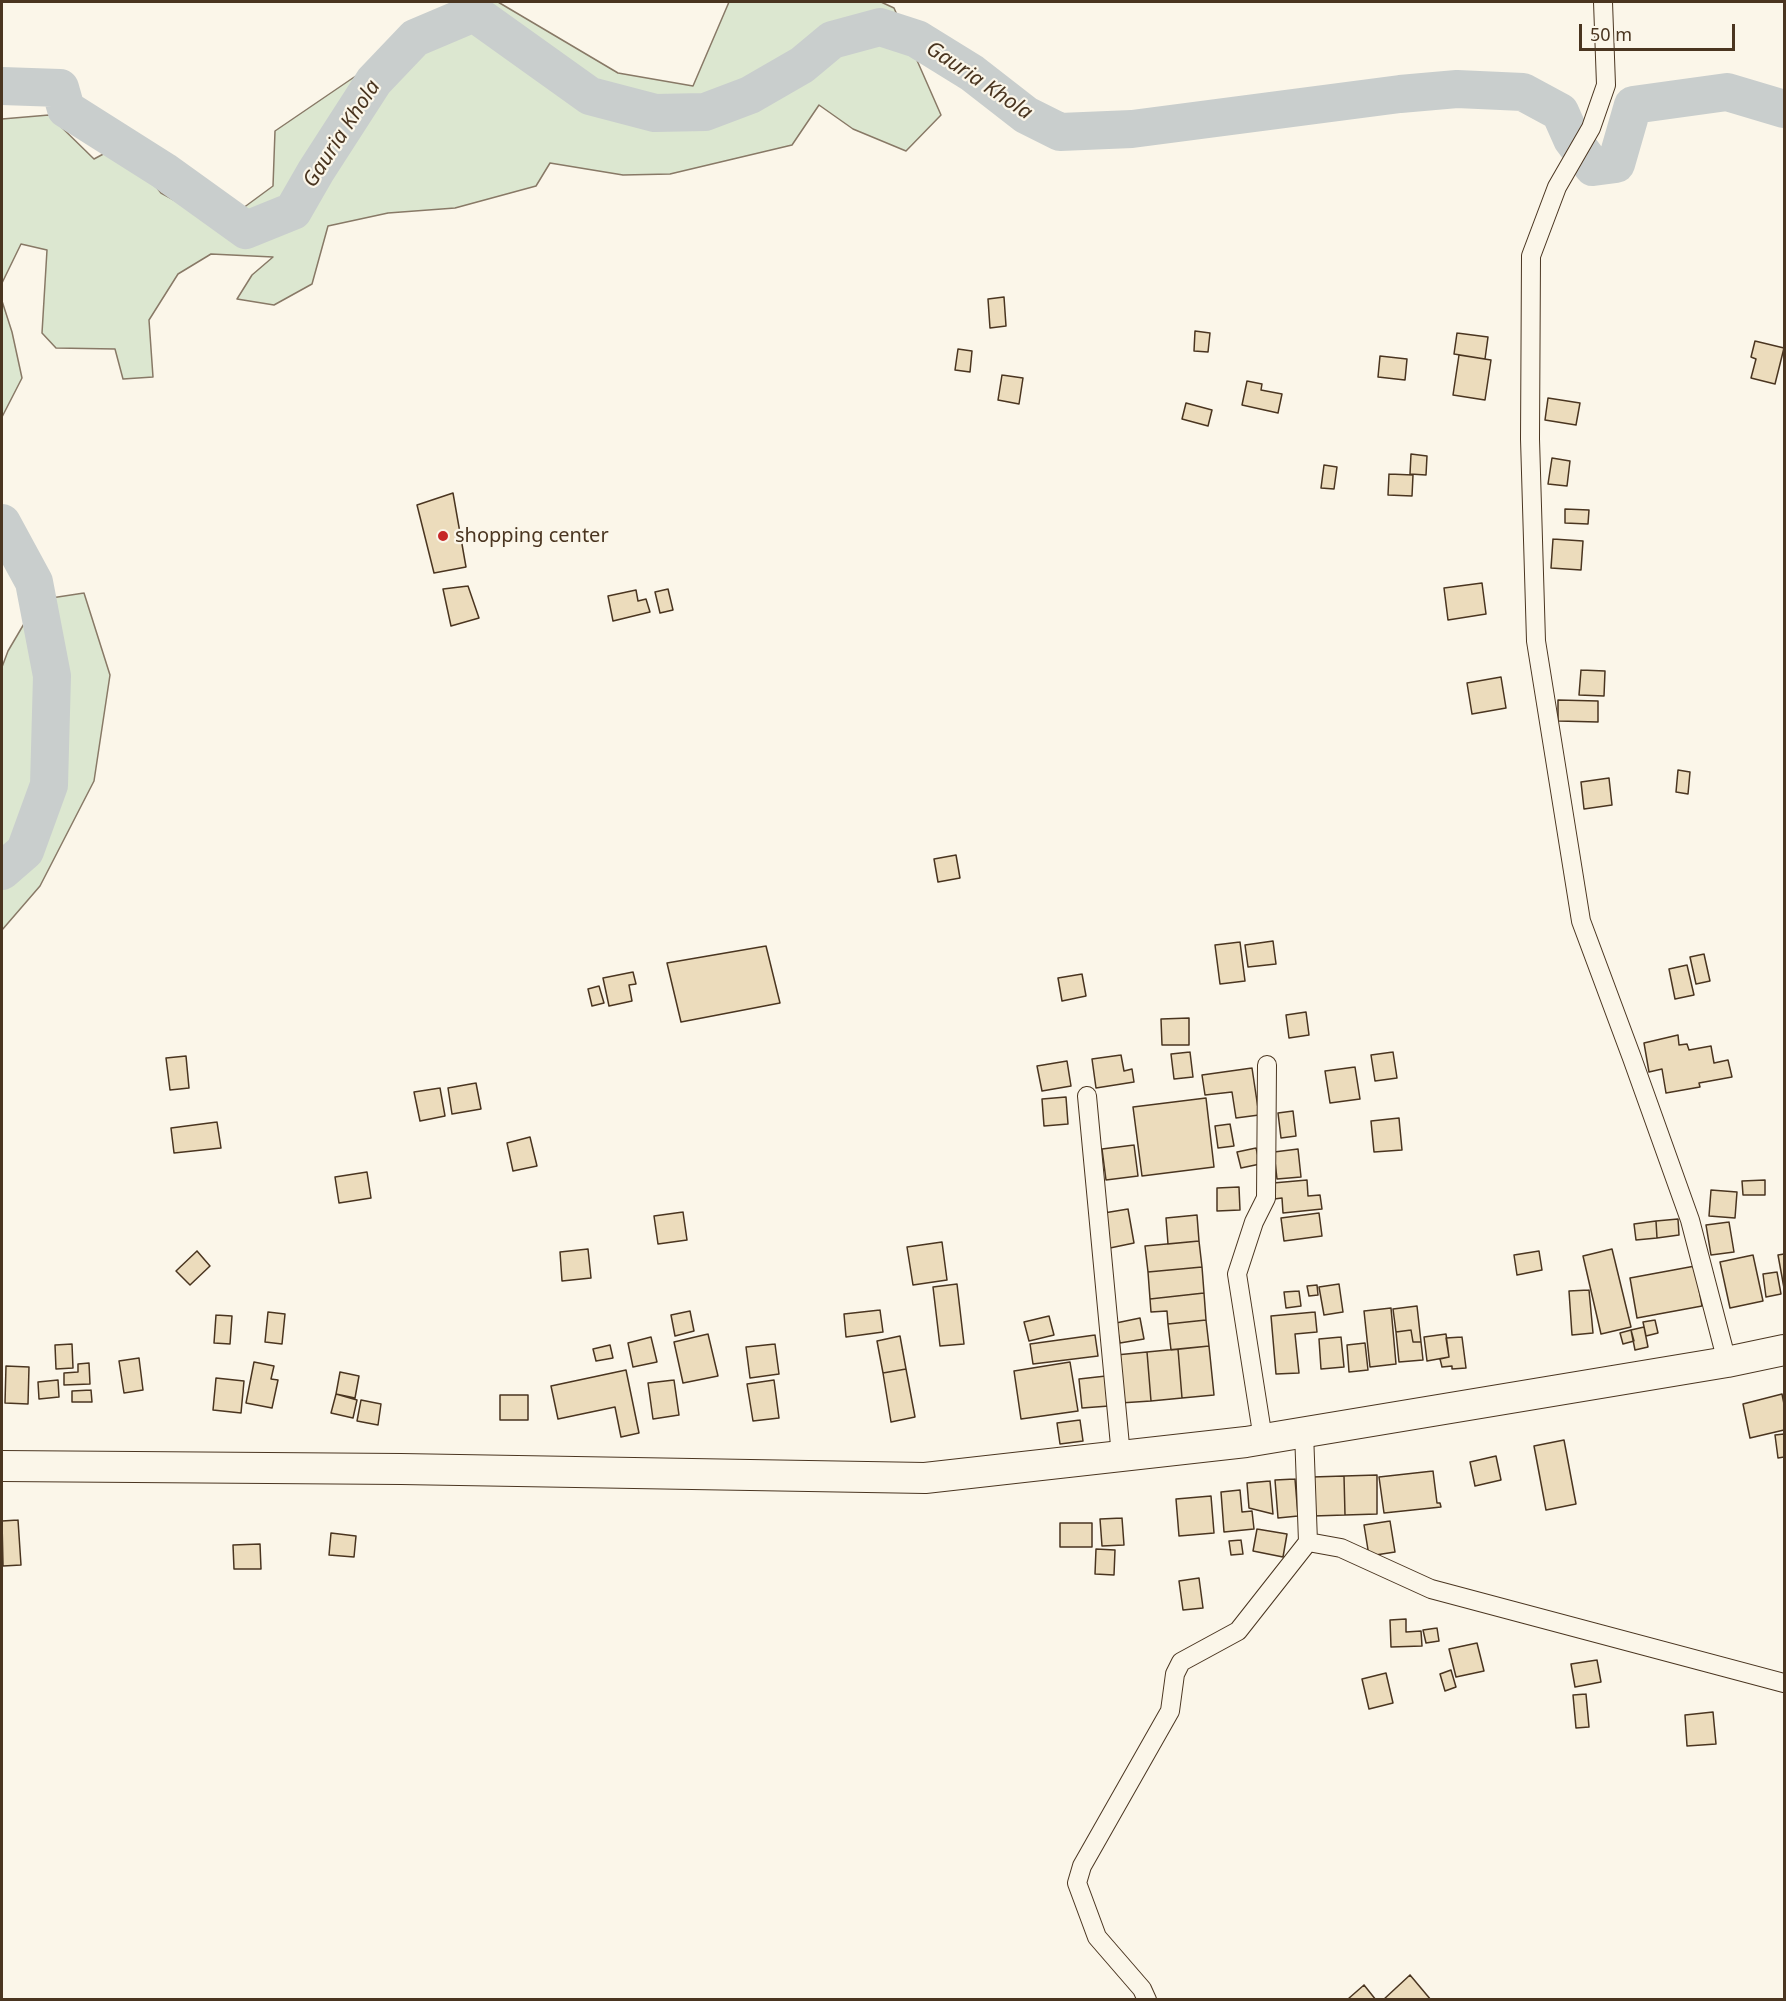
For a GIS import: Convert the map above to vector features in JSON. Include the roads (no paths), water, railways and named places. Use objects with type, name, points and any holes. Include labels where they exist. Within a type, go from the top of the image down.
[{"type":"main road","points":[[2,1466],[377,1469],[925,1478],[1263,1439],[1727,1362],[1785,1350]]},
{"type":"street","points":[[1603,2],[1606,85],[1591,128],[1557,187],[1531,256],[1530,439],[1536,641],[1581,921],[1690,1220],[1727,1362]]},
{"type":"street","points":[[1263,1439],[1237,1274],[1254,1222],[1266,1198],[1267,1065]]},
{"type":"street","points":[[1087,1096],[1121,1456]]},
{"type":"street","points":[[1147,2000],[1142,1989],[1097,1937],[1077,1883],[1082,1866],[1170,1711],[1175,1674],[1181,1662],[1238,1631],[1308,1542],[1304,1432]]},
{"type":"street","points":[[1308,1542],[1341,1548],[1431,1589],[1785,1683]]},
{"type":"waterway","name":"Gauria Khola","points":[[2,86],[60,88],[66,109],[164,171],[246,230],[293,211],[374,81],[415,38],[474,13],[590,96],[655,113],[705,112],[750,95],[802,65],[832,40],[880,27],[917,39],[972,73],[1026,115],[1060,132],[1132,129],[1400,94],[1457,89],[1523,92],[1560,112],[1572,139],[1593,167],[1616,164],[1633,105],[1727,92],[1784,109]]},
{"type":"waterway","name":"Gauria Khola","points":[[2,523],[34,582],[52,676],[49,785],[25,851],[2,871]]},
{"type":"place","name":"shopping center","points":[[443,536]]}]
